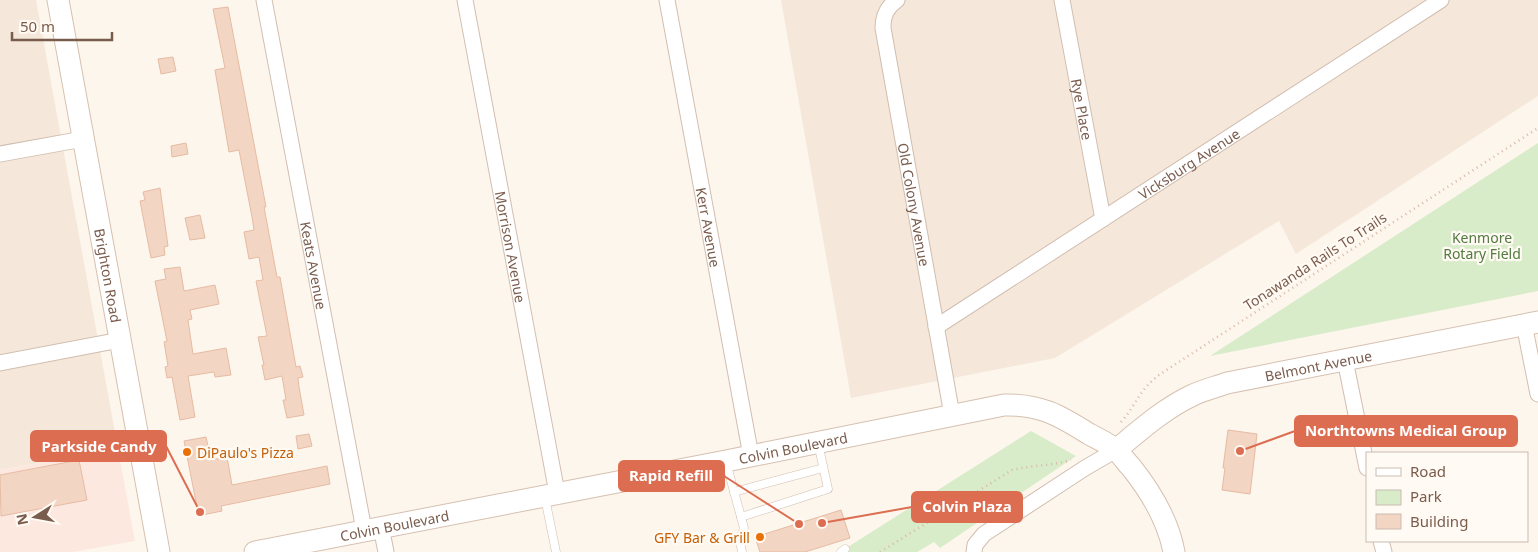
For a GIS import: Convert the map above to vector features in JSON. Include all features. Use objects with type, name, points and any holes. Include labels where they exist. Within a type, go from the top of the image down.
[{"type":"street","name":"Brighton Road","points":[[58,0],[159,552]]},
{"type":"street","name":"Keats Avenue","points":[[264,0],[372,529],[386,552]]},
{"type":"street","name":"Morrison Avenue","points":[[465,0],[550,495]]},
{"type":"street","name":"Kerr Avenue","points":[[667,0],[751,456]]},
{"type":"street","name":"Old Colony Avenue","points":[[897,0],[886,10],[883,28],[952,415]]},
{"type":"street","name":"Rye Place","points":[[1062,0],[1103,219]]},
{"type":"street","name":"Vicksburg Avenue","points":[[936,327],[1441,0]]},
{"type":"street","points":[[0,154],[83,139]]},
{"type":"street","points":[[1531,323],[1538,394]]},
{"type":"street","name":"Belmont Avenue","points":[[1116,450],[1151,421],[1193,394],[1227,384],[1531,323]]},
{"type":"street","points":[[0,363],[120,340]]},
{"type":"street","points":[[1345,360],[1366,463]]},
{"type":"street","name":"Colvin Boulevard","points":[[255,552],[1004,405],[1035,406],[1062,417],[1116,450],[1150,493],[1159,508],[1174,552]]},
{"type":"street","points":[[974,552],[975,545],[984,534],[1116,450]]},
{"type":"lane","points":[[741,517],[828,489],[818,442]]},
{"type":"lane","points":[[726,461],[744,528],[740,541],[742,552]]},
{"type":"lane","points":[[734,492],[823,468]]},
{"type":"lane","points":[[550,495],[556,552]]},
{"type":"path","name":"Tonawanda Rails To Trails","points":[[1117,426],[1127,415],[1141,391],[1154,379],[1538,128]]},
{"type":"path","points":[[880,552],[1012,470],[1025,466],[1055,464],[1076,456]]},
{"type":"shaded area","points":[[0,0],[36,0],[118,449],[0,470]]},
{"type":"shaded area","points":[[781,0],[1538,0],[1538,96],[1296,254],[1279,221],[1055,358],[851,398]]},
{"type":"shaded area","points":[[118,449],[135,541],[73,552],[0,552],[0,470]]},
{"type":"green space","name":"Kenmore Rotary Field","points":[[1538,143],[1538,291],[1210,356]]},
{"type":"green space","points":[[1031,431],[1076,456],[940,548],[934,542],[917,552],[840,552]]},
{"type":"building","points":[[228,7],[266,207],[264,207],[277,277],[280,277],[296,367],[300,366],[303,377],[298,378],[304,415],[287,418],[283,400],[286,400],[282,376],[265,380],[258,337],[267,336],[256,281],[263,280],[259,257],[249,259],[244,232],[254,230],[252,217],[239,150],[229,152],[215,70],[225,68],[213,9]]},
{"type":"building","points":[[173,57],[176,71],[161,74],[158,59]]},
{"type":"building","points":[[186,143],[188,154],[172,157],[171,146]]},
{"type":"building","points":[[160,188],[168,246],[164,247],[165,255],[151,258],[140,201],[145,200],[143,192]]},
{"type":"building","points":[[200,215],[205,238],[190,240],[185,218]]},
{"type":"building","points":[[180,267],[184,291],[215,285],[219,304],[190,310],[192,319],[188,320],[193,354],[226,348],[231,375],[215,377],[214,372],[188,376],[195,417],[180,420],[172,377],[167,378],[165,367],[168,366],[164,342],[167,341],[155,281],[166,279],[164,269]]},
{"type":"building","points":[[1228,430],[1257,434],[1250,494],[1222,490]]},
{"type":"building","points":[[309,434],[312,446],[298,449],[296,436]]},
{"type":"building","points":[[206,437],[211,460],[227,457],[232,485],[327,466],[330,484],[221,506],[222,511],[202,515],[198,512],[184,441]]},
{"type":"building","points":[[79,460],[87,500],[1,516],[0,475]]},
{"type":"building","points":[[841,510],[850,538],[805,552],[760,552],[755,537]]},
{"type":"place","name":"Northtowns Medical Group","points":[[1240,451]]},
{"type":"place","name":"DiPaulo's Pizza","points":[[187,452]]},
{"type":"place","name":"Parkside Candy","points":[[200,512]]},
{"type":"place","name":"Colvin Plaza","points":[[822,523]]},
{"type":"place","name":"Rapid Refill","points":[[799,524]]},
{"type":"place","name":"GFY Bar & Grill","points":[[760,537]]}]
